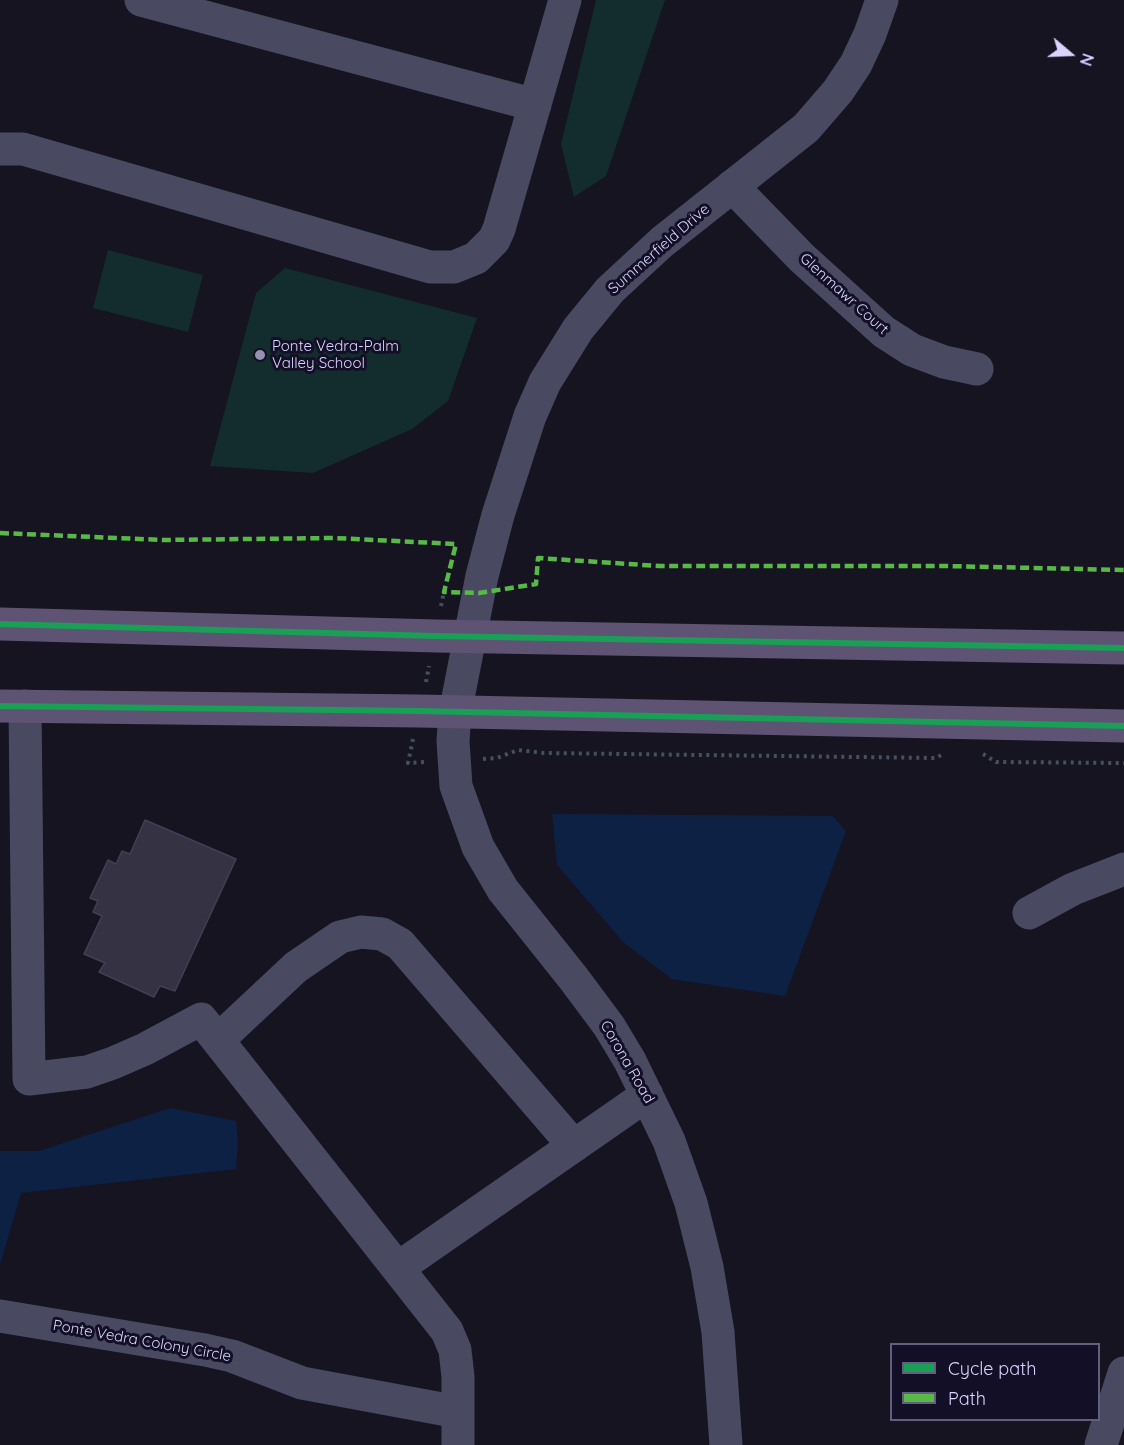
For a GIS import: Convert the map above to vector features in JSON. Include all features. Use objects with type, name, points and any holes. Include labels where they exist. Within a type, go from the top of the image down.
[{"type":"main road","points":[[0,624],[471,636],[1124,648]]},
{"type":"main road","points":[[12,706],[1124,726]]},
{"type":"street","points":[[141,0],[535,105]]},
{"type":"street","points":[[7,142],[429,267],[460,265],[476,258],[494,240],[500,229],[564,0]]},
{"type":"street","name":"Summerfield Drive","points":[[455,713],[482,576],[498,515],[530,416],[545,382],[578,329],[610,290],[662,242],[806,128],[838,91],[856,64],[882,0]]},
{"type":"street","name":"Glenmawr Court","points":[[732,186],[802,258],[884,332],[912,350],[944,362],[977,369]]},
{"type":"street","points":[[12,706],[29,1079],[87,1072],[145,1049],[209,1029],[339,937],[361,932],[382,934],[400,944],[574,1146]]},
{"type":"street","name":"Corona Road","points":[[455,713],[453,741],[456,786],[478,847],[503,890],[609,1026],[630,1061],[669,1141],[687,1192],[707,1266],[718,1332],[726,1445]]},
{"type":"street","points":[[1029,913],[1073,889],[1124,868]]},
{"type":"street","points":[[209,1029],[447,1331],[455,1350],[458,1377],[458,1445]]},
{"type":"street","points":[[398,1268],[647,1095]]},
{"type":"street","name":"Ponte Vedra Colony Circle","points":[[0,1316],[205,1350],[232,1356],[302,1383],[458,1412]]},
{"type":"street","points":[[1101,1445],[1124,1373]]},
{"type":"green space","points":[[596,0],[665,0],[606,176],[574,197],[561,144]]},
{"type":"green space","points":[[108,250],[203,275],[188,332],[93,308]]},
{"type":"green space","points":[[285,268],[477,318],[448,401],[412,429],[313,473],[210,466],[256,293]]},
{"type":"water","points":[[552,814],[833,816],[846,831],[785,996],[672,979],[624,943],[557,865]]},
{"type":"water","points":[[170,1108],[236,1121],[238,1143],[236,1169],[21,1193],[0,1265],[0,1151],[39,1151]]},
{"type":"building","points":[[145,820],[236,859],[175,991],[160,986],[154,997],[99,972],[105,963],[84,954],[102,916],[93,912],[98,901],[90,898],[108,860],[116,864],[122,851],[130,854]]},
{"type":"marked path","points":[[0,533],[163,540],[334,538],[456,544],[444,592],[479,593],[536,584],[538,558],[659,566],[947,566],[1124,570]]},
{"type":"cycle path","points":[[0,624],[436,636],[1124,648]]},
{"type":"cycle path","points":[[0,706],[419,711],[1124,726]]},
{"type":"place","name":"Ponte Vedra-Palm Valley School","points":[[260,355]]}]
